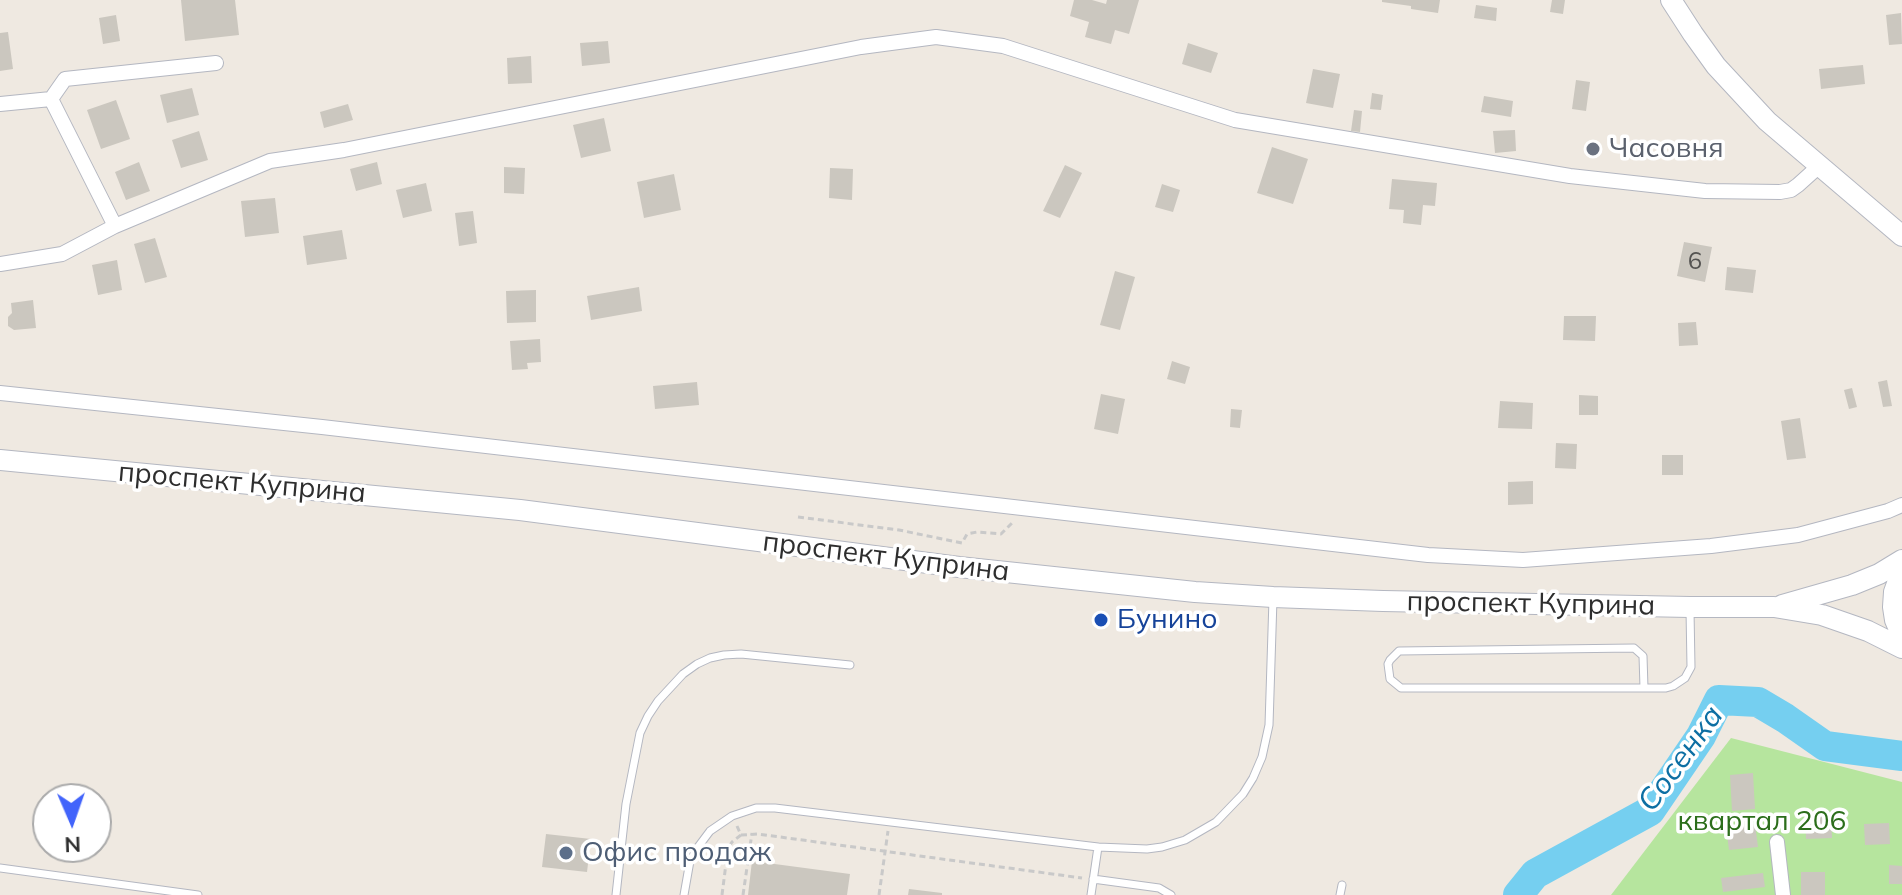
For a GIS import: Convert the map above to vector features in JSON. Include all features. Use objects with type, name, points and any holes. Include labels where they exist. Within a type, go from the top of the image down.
[{"type":"main road","points":[[1671,0],[1716,66],[1767,121],[1902,236]]},
{"type":"main road","name":"проспект Куприна","points":[[0,460],[520,510],[959,567],[1195,592],[1398,602],[1774,607],[1822,615],[1868,631],[1902,648]]},
{"type":"main road","name":"проспект Куприна","points":[[1774,607],[1852,585],[1902,560]]},
{"type":"main road","points":[[1902,570],[1894,592],[1893,607],[1902,636]]},
{"type":"street","points":[[0,264],[62,254],[115,226],[270,161],[344,150],[861,47],[936,37],[1003,46],[1235,120],[1570,176],[1705,191],[1780,192],[1791,190],[1818,167]]},
{"type":"street","points":[[0,104],[51,99],[65,79],[216,63]]},
{"type":"street","points":[[51,99],[115,226]]},
{"type":"street","points":[[0,393],[322,427],[1428,555],[1523,560],[1711,546],[1798,535],[1902,505]]},
{"type":"street","points":[[1777,842],[1783,895]]},
{"type":"lane","points":[[684,895],[690,861],[710,831],[732,816],[756,808],[1098,847],[1147,849],[1185,840],[1216,822],[1243,794],[1262,757],[1269,725],[1273,597]]},
{"type":"lane","points":[[1644,688],[1643,656],[1634,648],[1399,651],[1388,664],[1390,679],[1401,688],[1644,688],[1673,686],[1685,678],[1691,667],[1690,607]]},
{"type":"lane","points":[[616,895],[626,804],[640,733],[658,701],[683,674],[710,658],[741,654],[850,665]]},
{"type":"lane","points":[[1091,895],[1098,847]]},
{"type":"lane","points":[[0,868],[198,895]]},
{"type":"lane","points":[[1093,879],[1159,888],[1171,895]]},
{"type":"lane","points":[[1340,895],[1342,885]]},
{"type":"path","points":[[798,517],[899,530],[962,543],[967,534],[1001,534],[1013,521],[1015,507]]},
{"type":"path","points":[[732,816],[741,835]]},
{"type":"path","points":[[879,895],[889,822]]},
{"type":"path","points":[[743,895],[752,833]]},
{"type":"path","points":[[722,895],[728,848],[741,835],[752,833],[1093,879]]},
{"type":"green space","name":"квартал 206","points":[[1731,738],[1902,782],[1902,895],[1611,895]]},
{"type":"building","points":[[181,0],[235,0],[239,35],[185,41]]},
{"type":"building","points":[[1074,0],[1106,4],[1107,0],[1139,0],[1129,34],[1115,30],[1111,44],[1085,37],[1089,22],[1070,16]]},
{"type":"building","points":[[1382,0],[1440,0],[1438,13]]},
{"type":"building","points":[[1552,0],[1565,0],[1563,14],[1550,12]]},
{"type":"building","points":[[1476,5],[1497,8],[1496,21],[1474,18]]},
{"type":"building","points":[[1901,13],[1902,44],[1889,45],[1886,15]]},
{"type":"building","points":[[116,15],[120,41],[103,44],[99,18]]},
{"type":"building","points":[[8,32],[13,69],[0,71],[0,33]]},
{"type":"building","points":[[608,41],[610,63],[582,66],[580,43]]},
{"type":"building","points":[[1188,43],[1218,53],[1211,73],[1182,64]]},
{"type":"building","points":[[531,56],[532,83],[508,84],[507,58]]},
{"type":"building","points":[[1863,65],[1865,84],[1821,89],[1819,69]]},
{"type":"building","points":[[1313,69],[1340,74],[1333,108],[1306,103]]},
{"type":"building","points":[[1576,80],[1590,82],[1586,111],[1572,109]]},
{"type":"building","points":[[192,88],[199,115],[167,123],[160,95]]},
{"type":"building","points":[[1372,93],[1383,95],[1381,110],[1370,109]]},
{"type":"building","points":[[1484,96],[1513,101],[1511,117],[1481,112]]},
{"type":"building","points":[[116,100],[130,139],[101,149],[87,110]]},
{"type":"building","points":[[348,104],[353,120],[324,128],[320,112]]},
{"type":"building","points":[[1354,110],[1362,111],[1360,132],[1351,131]]},
{"type":"building","points":[[604,118],[611,151],[581,158],[573,125]]},
{"type":"building","points":[[1515,130],[1516,151],[1495,153],[1493,131]]},
{"type":"building","points":[[199,131],[208,160],[181,168],[172,140]]},
{"type":"building","points":[[1272,147],[1308,159],[1293,204],[1257,193]]},
{"type":"building","points":[[139,162],[150,191],[126,200],[115,172]]},
{"type":"building","points":[[377,162],[382,184],[356,191],[350,169]]},
{"type":"building","points":[[1065,165],[1082,173],[1060,218],[1043,211]]},
{"type":"building","points":[[504,167],[525,168],[524,194],[504,193]]},
{"type":"building","points":[[830,168],[853,169],[852,200],[829,198]]},
{"type":"building","points":[[674,174],[681,210],[644,218],[637,182]]},
{"type":"building","points":[[1392,179],[1437,183],[1435,206],[1423,205],[1421,225],[1403,223],[1404,210],[1389,209]]},
{"type":"building","points":[[426,183],[432,211],[403,218],[396,190]]},
{"type":"building","points":[[1162,184],[1180,190],[1173,212],[1155,207]]},
{"type":"building","points":[[275,198],[279,233],[245,237],[241,201]]},
{"type":"building","points":[[473,211],[477,243],[459,246],[455,213]]},
{"type":"building","points":[[342,230],[347,259],[307,265],[303,236]]},
{"type":"building","points":[[155,238],[167,277],[145,283],[134,244]]},
{"type":"building","points":[[1684,242],[1712,247],[1705,282],[1677,276]]},
{"type":"building","points":[[117,260],[122,290],[98,295],[92,265]]},
{"type":"building","points":[[1727,267],[1756,270],[1753,293],[1725,290]]},
{"type":"building","points":[[1115,271],[1135,277],[1120,330],[1100,325]]},
{"type":"building","points":[[639,287],[642,311],[591,320],[587,296]]},
{"type":"building","points":[[536,290],[536,322],[507,323],[506,291]]},
{"type":"building","points":[[33,300],[36,328],[14,330],[8,326],[11,303]]},
{"type":"building","points":[[1564,316],[1596,316],[1595,341],[1563,340]]},
{"type":"building","points":[[1696,322],[1698,345],[1679,346],[1678,323]]},
{"type":"building","points":[[540,339],[541,362],[527,363],[528,369],[512,370],[510,341]]},
{"type":"building","points":[[1172,361],[1190,367],[1185,384],[1167,379]]},
{"type":"building","points":[[1887,380],[1892,406],[1883,407],[1878,382]]},
{"type":"building","points":[[697,382],[699,405],[655,409],[653,386]]},
{"type":"building","points":[[1852,388],[1857,407],[1849,409],[1844,390]]},
{"type":"building","points":[[1101,394],[1125,399],[1118,434],[1094,429]]},
{"type":"building","points":[[1579,395],[1598,396],[1598,415],[1579,415]]},
{"type":"building","points":[[1500,401],[1533,403],[1532,429],[1498,428]]},
{"type":"building","points":[[1231,409],[1242,410],[1240,428],[1230,427]]},
{"type":"building","points":[[1800,418],[1806,458],[1787,460],[1781,421]]},
{"type":"building","points":[[1556,443],[1577,444],[1576,469],[1555,468]]},
{"type":"building","points":[[1662,455],[1683,455],[1683,475],[1662,475]]},
{"type":"building","points":[[1533,481],[1533,504],[1508,505],[1508,482]]},
{"type":"building","points":[[1753,773],[1755,809],[1732,811],[1730,775]]},
{"type":"building","points":[[1831,812],[1832,838],[1806,839],[1805,813]]},
{"type":"building","points":[[1889,823],[1890,844],[1865,845],[1864,824]]},
{"type":"building","points":[[1755,824],[1758,847],[1729,850],[1726,827]]},
{"type":"building","name":"Офис продаж","points":[[546,834],[591,839],[587,872],[542,867]]},
{"type":"building","points":[[752,861],[850,874],[847,895],[748,895]]},
{"type":"building","points":[[1889,865],[1902,866],[1902,884],[1889,884]]},
{"type":"building","points":[[1801,872],[1825,872],[1825,895],[1801,895]]},
{"type":"building","points":[[1763,873],[1765,887],[1723,892],[1721,878]]},
{"type":"building","points":[[909,889],[942,893],[942,895],[908,895]]},
{"type":"waterway","name":"Сосенка","points":[[1518,895],[1535,874],[1650,811],[1701,736],[1719,700],[1758,702],[1825,746],[1902,756]]},
{"type":"place","name":"Часовня","points":[[1593,149]]},
{"type":"place","name":"Бунино","points":[[1101,620]]},
{"type":"place","name":"Офис продаж","points":[[566,853]]}]
